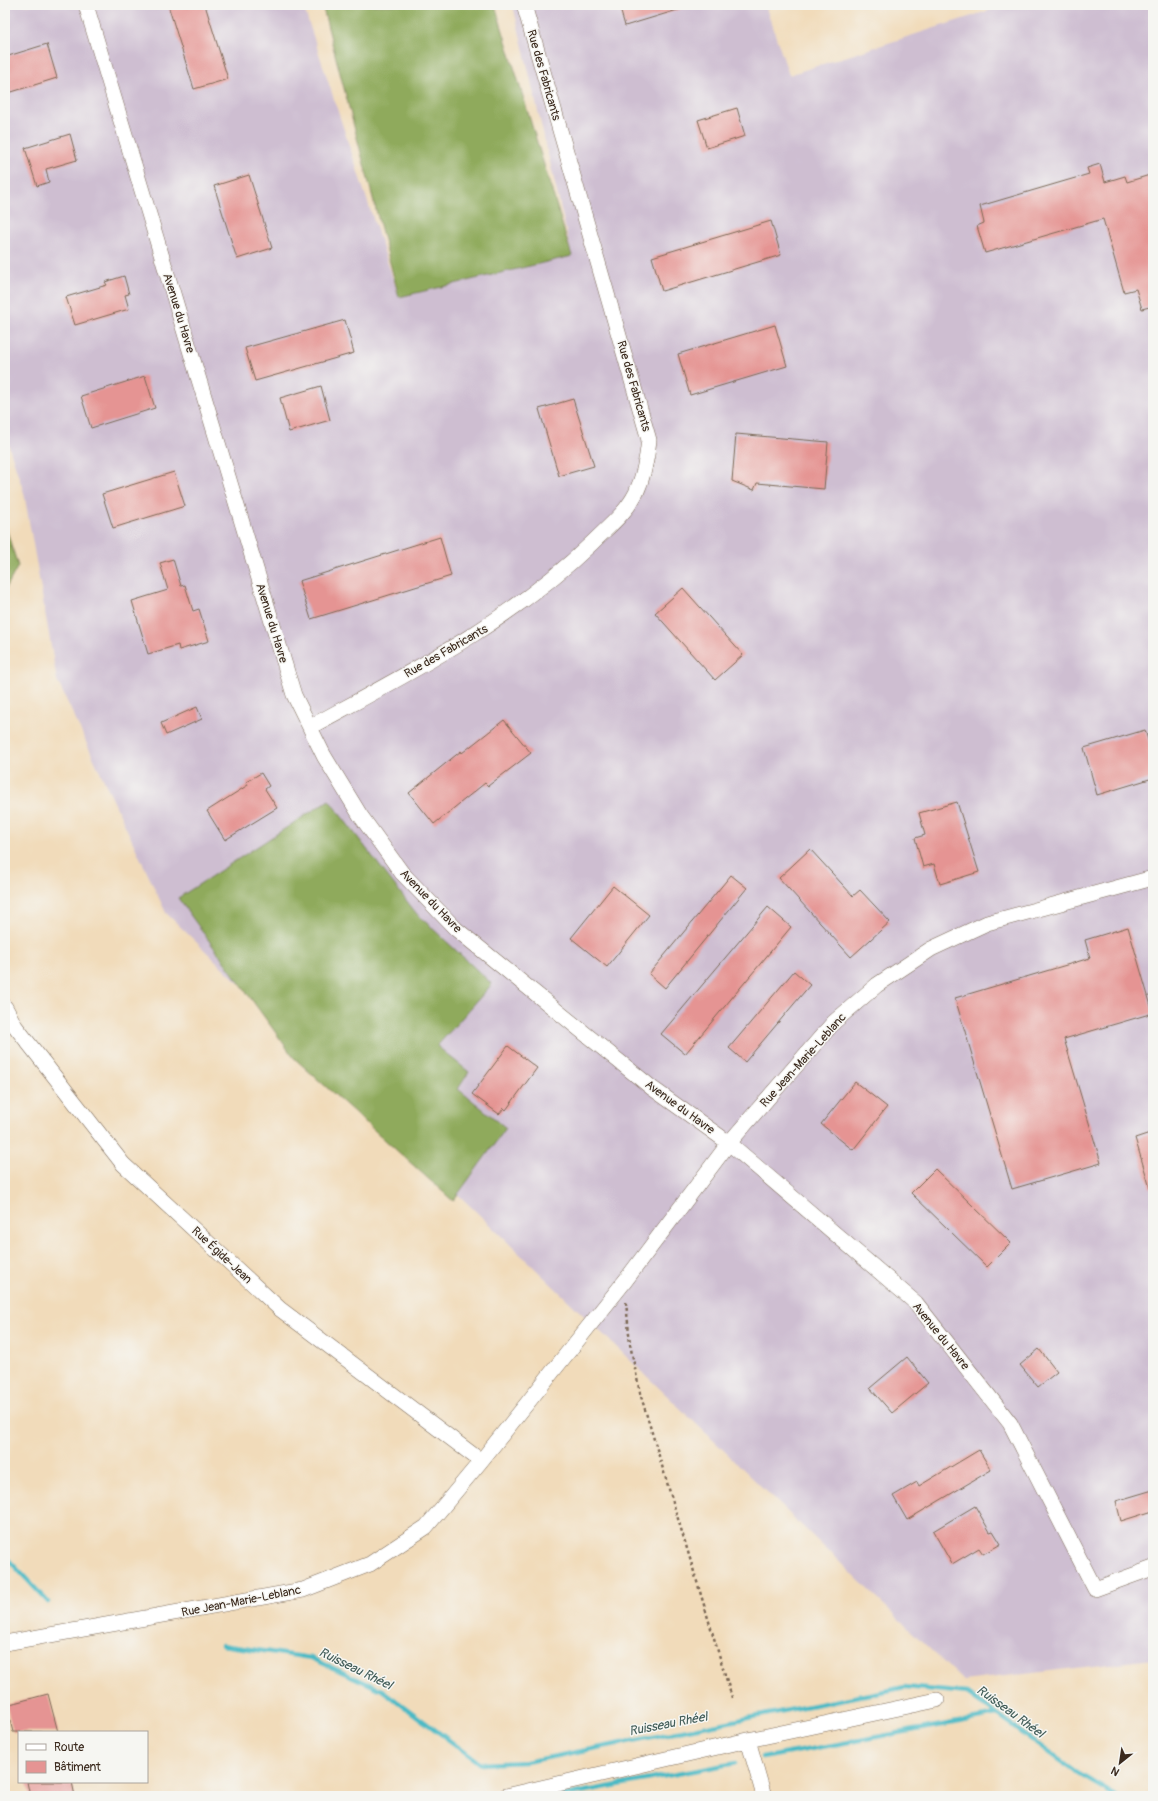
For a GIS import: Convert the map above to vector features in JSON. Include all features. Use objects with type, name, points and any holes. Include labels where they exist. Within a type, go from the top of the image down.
[{"type":"street","name":"Avenue du Havre","points":[[86,5],[294,695],[324,756],[365,822],[402,873],[456,929],[652,1088],[729,1143],[916,1303],[1010,1423],[1095,1589],[1153,1568]]},
{"type":"street","name":"Rue des Fabricants","points":[[310,727],[454,648],[492,624],[575,560],[623,513],[636,493],[646,467],[649,440],[524,5]]},
{"type":"street","name":"Rue Jean-Marie-Leblanc","points":[[5,1643],[303,1590],[370,1564],[426,1527],[481,1461],[625,1281],[729,1143],[834,1022],[877,985],[931,949],[987,923],[1153,878]]},
{"type":"street","name":"Rue Égide-Jean","points":[[5,1006],[15,1026],[123,1164],[280,1310],[481,1461]]},
{"type":"street","points":[[506,1796],[748,1740],[937,1700]]},
{"type":"street","points":[[748,1740],[764,1796]]},
{"type":"path","points":[[625,1281],[630,1344],[640,1393],[733,1701]]},
{"type":"shaded area","points":[[5,5],[303,5],[399,297],[572,256],[513,5],[765,5],[789,75],[1006,5],[1153,5],[1153,1659],[963,1681],[166,913],[57,680],[24,493],[5,434]]},
{"type":"green space","points":[[322,5],[495,5],[572,256],[399,297]]},
{"type":"green space","points":[[5,525],[18,566],[5,590]]},
{"type":"green space","points":[[329,800],[416,913],[492,984],[437,1046],[469,1072],[458,1089],[506,1128],[453,1201],[294,1058],[178,898]]},
{"type":"building","points":[[168,5],[205,5],[228,79],[194,89]]},
{"type":"building","points":[[619,5],[684,5],[684,8],[625,26]]},
{"type":"building","points":[[47,44],[57,78],[5,94],[5,57]]},
{"type":"building","points":[[737,108],[745,136],[707,148],[698,120]]},
{"type":"building","points":[[70,134],[77,160],[46,169],[49,182],[37,186],[25,148]]},
{"type":"building","points":[[1100,164],[1105,182],[1125,176],[1127,182],[1153,174],[1153,306],[1142,309],[1136,289],[1124,292],[1103,219],[985,253],[977,226],[984,223],[980,206],[1089,174],[1087,168]]},
{"type":"building","points":[[249,175],[272,248],[237,259],[214,186]]},
{"type":"building","points":[[771,221],[781,255],[662,291],[652,257]]},
{"type":"building","points":[[124,276],[129,294],[125,295],[129,309],[75,325],[66,297],[107,285],[105,282]]},
{"type":"building","points":[[345,320],[354,353],[255,381],[245,348]]},
{"type":"building","points":[[775,325],[787,366],[690,395],[678,354]]},
{"type":"building","points":[[145,376],[155,408],[91,428],[81,396]]},
{"type":"building","points":[[321,386],[330,420],[289,432],[280,398]]},
{"type":"building","points":[[573,399],[594,466],[559,476],[539,409]]},
{"type":"building","points":[[736,434],[828,442],[824,489],[757,483],[754,490],[732,481]]},
{"type":"building","points":[[174,472],[185,506],[113,528],[102,494]]},
{"type":"building","points":[[440,537],[451,576],[311,619],[299,581]]},
{"type":"building","points":[[173,559],[181,586],[185,585],[193,611],[199,609],[209,641],[179,650],[178,645],[148,654],[132,601],[168,590],[160,563]]},
{"type":"building","points":[[683,588],[743,655],[715,680],[655,613]]},
{"type":"building","points":[[197,707],[202,719],[166,735],[161,723]]},
{"type":"building","points":[[504,720],[531,753],[488,786],[485,783],[434,824],[409,793],[461,751],[462,753]]},
{"type":"building","points":[[1145,730],[1153,756],[1153,778],[1097,795],[1084,748]]},
{"type":"building","points":[[261,773],[269,786],[265,789],[277,808],[225,840],[207,811],[248,785],[246,782]]},
{"type":"building","points":[[957,802],[979,872],[940,884],[934,864],[923,867],[915,838],[925,835],[919,813]]},
{"type":"building","points":[[810,849],[853,896],[860,890],[890,922],[851,957],[779,878]]},
{"type":"building","points":[[731,875],[747,888],[665,988],[649,974]]},
{"type":"building","points":[[613,886],[649,915],[607,967],[571,938]]},
{"type":"building","points":[[768,907],[791,927],[685,1054],[661,1034]]},
{"type":"building","points":[[1128,927],[1153,1013],[1064,1039],[1101,1163],[1012,1189],[955,998],[1090,958],[1085,940]]},
{"type":"building","points":[[794,971],[810,985],[745,1062],[729,1048]]},
{"type":"building","points":[[508,1046],[537,1068],[506,1110],[504,1108],[499,1114],[472,1094]]},
{"type":"building","points":[[855,1082],[887,1107],[853,1150],[821,1124]]},
{"type":"building","points":[[1153,1132],[1153,1188],[1150,1188],[1135,1138]]},
{"type":"building","points":[[935,1169],[1011,1243],[987,1267],[911,1193]]},
{"type":"building","points":[[1039,1349],[1057,1372],[1038,1387],[1020,1365]]},
{"type":"building","points":[[907,1357],[928,1383],[892,1413],[870,1388]]},
{"type":"building","points":[[979,1450],[991,1470],[907,1520],[893,1496],[917,1482],[919,1486]]},
{"type":"building","points":[[1153,1490],[1153,1511],[1121,1521],[1116,1501]]},
{"type":"building","points":[[975,1506],[990,1532],[993,1531],[1001,1544],[983,1554],[979,1548],[952,1564],[933,1531]]},
{"type":"building","points":[[48,1694],[58,1731],[13,1732],[6,1705]]},
{"type":"building","points":[[27,1783],[72,1783],[75,1796],[30,1796]]},
{"type":"waterway","name":"Ruisseau Rhéel","points":[[5,1556],[48,1602]]},
{"type":"waterway","name":"Ruisseau Rhéel","points":[[222,1645],[311,1658],[382,1690],[481,1764],[526,1762],[905,1687],[967,1693],[1079,1774],[1116,1796]]},
{"type":"waterway","points":[[762,1758],[997,1715]]},
{"type":"waterway","points":[[559,1796],[736,1763]]}]
